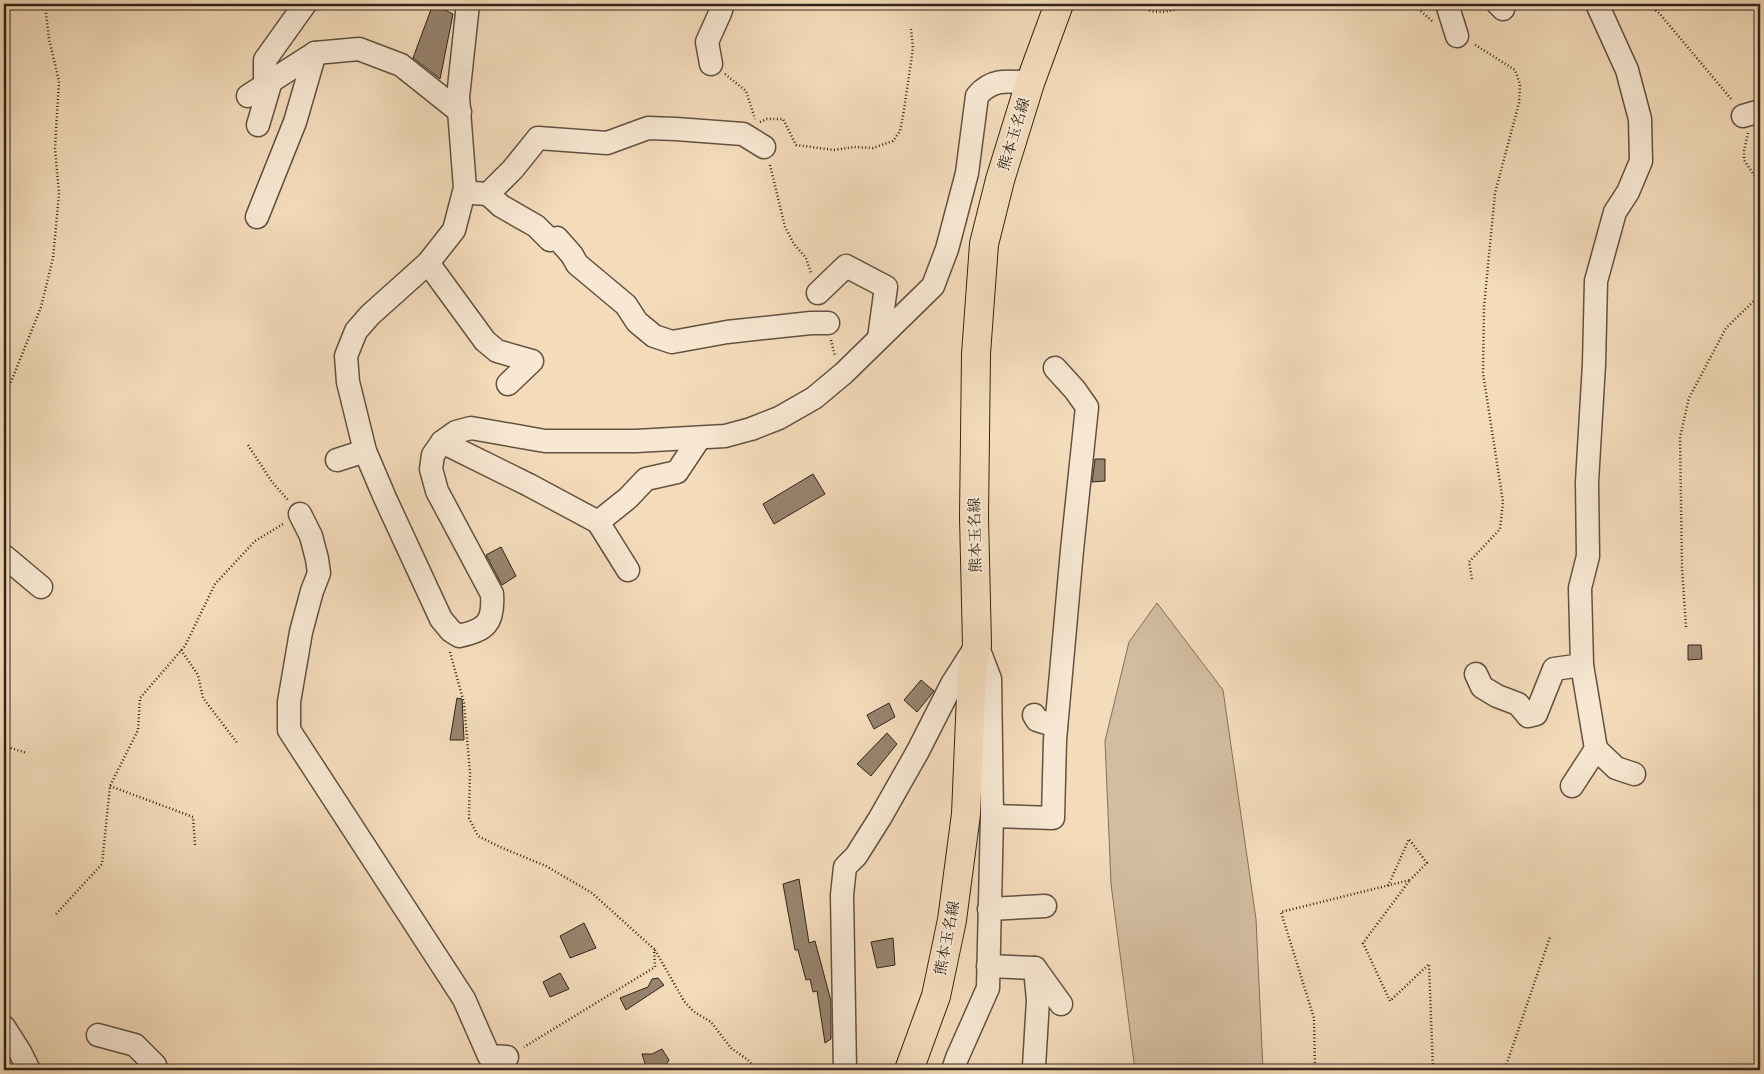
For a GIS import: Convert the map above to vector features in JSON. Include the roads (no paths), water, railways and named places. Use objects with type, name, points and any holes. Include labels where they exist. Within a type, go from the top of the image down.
[{"type":"main road","name":"熊本玉名線","points":[[909,1070],[936,996],[952,920],[966,814],[972,670],[977,645],[974,517],[976,354],[984,244],[1000,180],[1030,83],[1059,4]]},
{"type":"street","points":[[258,125],[265,60],[305,4]]},
{"type":"street","points":[[468,4],[458,97],[464,192],[454,230],[428,263],[370,315],[356,331],[346,356],[348,382],[365,451],[384,498],[441,619],[451,631],[459,636],[475,633],[487,624],[493,608],[492,594],[437,491],[431,468],[433,455],[442,442],[456,432],[471,428],[545,441],[699,439],[724,436],[751,429],[779,418],[814,398],[844,373],[933,286],[947,249],[967,173],[977,96],[984,88],[993,83],[1006,81],[1030,83]]},
{"type":"street","points":[[711,64],[708,42],[722,4]]},
{"type":"street","points":[[1447,4],[1457,36]]},
{"type":"street","points":[[1597,4],[1627,70],[1636,102],[1640,119],[1641,161],[1628,192],[1615,212],[1596,281],[1594,364],[1587,482],[1588,556],[1580,588],[1582,665],[1596,749],[1616,768],[1634,774]]},
{"type":"street","points":[[261,87],[315,53],[359,49],[401,65],[460,112]]},
{"type":"street","points":[[257,217],[295,122],[315,53]]},
{"type":"street","points":[[488,194],[513,169],[538,138],[607,142],[648,128],[676,129],[743,134],[764,147]]},
{"type":"street","points":[[464,192],[488,194],[501,206],[536,226],[550,240],[557,238],[572,255],[577,264],[626,305],[637,322],[654,336],[672,342],[737,331],[811,323],[828,324]]},
{"type":"street","points":[[428,263],[485,341],[497,351],[532,361],[508,384]]},
{"type":"street","points":[[818,293],[846,266],[886,287],[879,338]]},
{"type":"street","points":[[992,816],[1053,818],[1056,726],[1087,407],[1075,390],[1055,368]]},
{"type":"street","points":[[598,522],[628,498],[646,479],[677,472],[699,439]]},
{"type":"street","points":[[442,442],[529,484],[598,522],[628,570]]},
{"type":"street","points":[[337,460],[365,451]]},
{"type":"street","points":[[300,514],[311,536],[319,573],[301,632],[289,702],[289,730],[464,999],[489,1056],[507,1057]]},
{"type":"street","points":[[4,556],[41,587]]},
{"type":"street","points":[[953,1070],[988,988],[988,909],[992,816],[990,679],[977,645]]},
{"type":"street","points":[[845,1070],[842,895],[845,867],[856,856],[880,818],[918,752],[952,684],[977,645]]},
{"type":"street","points":[[1476,674],[1482,687],[1518,704],[1528,716],[1536,714],[1554,669],[1582,665]]},
{"type":"street","points":[[1034,715],[1037,720],[1056,726]]},
{"type":"street","points":[[1572,786],[1596,749]]},
{"type":"street","points":[[988,909],[1045,906]]},
{"type":"street","points":[[988,966],[1035,968]]},
{"type":"street","points":[[1035,968],[1061,1004]]},
{"type":"street","points":[[1034,1067],[1038,1000],[1035,968]]},
{"type":"street","points":[[4,1027],[29,1070]]},
{"type":"street","points":[[98,1036],[135,1045],[155,1065],[156,1070]]}]
